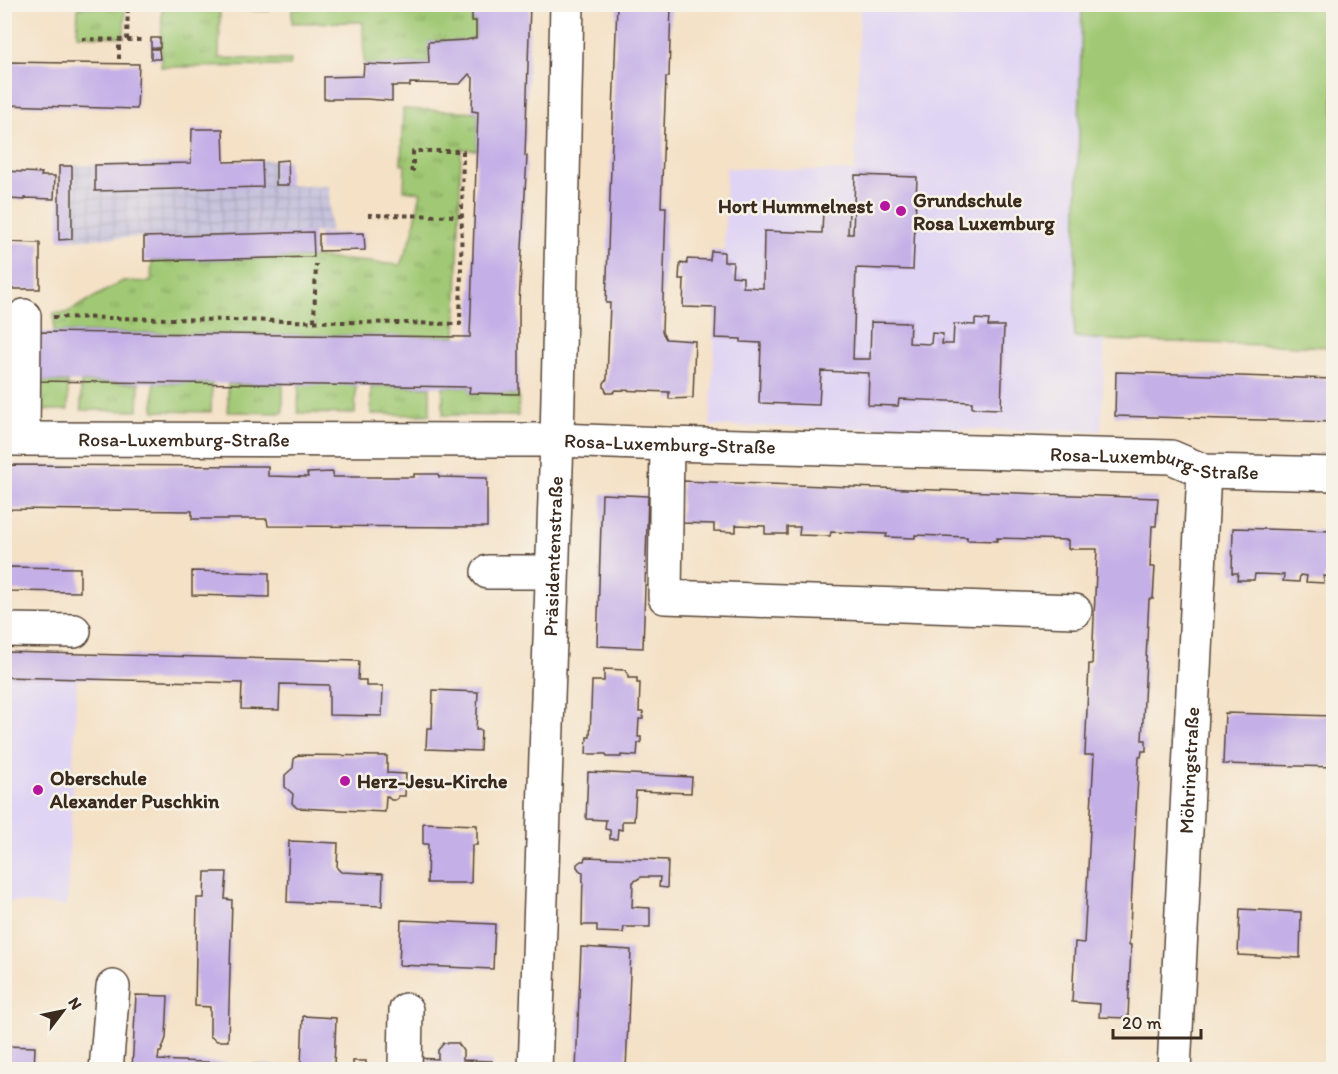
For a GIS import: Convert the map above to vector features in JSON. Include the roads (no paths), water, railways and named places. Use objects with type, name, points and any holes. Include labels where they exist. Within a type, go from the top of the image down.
[{"type":"street","name":"Präsidentenstraße","points":[[535,1070],[557,440],[567,4]]},
{"type":"street","points":[[14,439],[24,316]]},
{"type":"street","name":"Rosa-Luxemburg-Straße","points":[[14,439],[557,440],[1171,458],[1204,471],[1334,474]]},
{"type":"street","points":[[667,444],[665,597],[1075,611]]},
{"type":"street","name":"Möhringstraße","points":[[1174,1070],[1204,471]]},
{"type":"street","points":[[488,572],[552,572]]},
{"type":"street","points":[[4,630],[74,631]]},
{"type":"street","points":[[106,1070],[113,987]]},
{"type":"street","points":[[405,1070],[406,1010]]},
{"type":"place","name":"Hort Hummelnest","points":[[885,206]]},
{"type":"place","name":"Grundschule Rosa Luxemburg","points":[[901,211]]},
{"type":"place","name":"Herz-Jesu-Kirche","points":[[345,781]]},
{"type":"place","name":"Oberschule Alexander Puschkin","points":[[38,790]]}]
